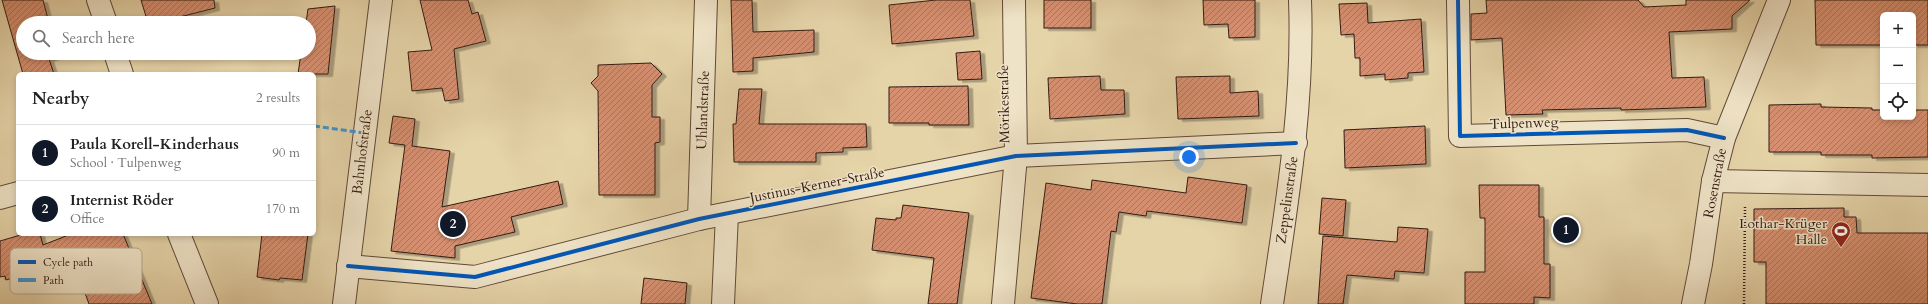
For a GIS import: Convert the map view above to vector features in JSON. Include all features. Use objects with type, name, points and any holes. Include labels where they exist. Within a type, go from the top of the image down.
[{"type":"street","points":[[98,0],[104,16]]},
{"type":"street","name":"Bahnhofstraße","points":[[344,304],[381,0]]},
{"type":"street","name":"Uhlandstraße","points":[[699,219],[706,0]]},
{"type":"street","name":"Mörikestraße","points":[[1003,304],[1016,156],[1014,0]]},
{"type":"street","name":"Zeppelinstraße","points":[[1272,304],[1296,143],[1302,42],[1300,0]]},
{"type":"street","name":"Tulpenweg","points":[[1458,0],[1460,136],[1687,130],[1724,138]]},
{"type":"street","name":"Rosenstraße","points":[[1693,304],[1701,264],[1713,181],[1724,138],[1779,0]]},
{"type":"street","points":[[117,60],[121,72]]},
{"type":"street","name":"Justinus-Kerner-Straße","points":[[348,266],[475,277],[699,219],[1016,156],[1296,143]]},
{"type":"street","points":[[1713,181],[1928,185]]},
{"type":"street","points":[[0,198],[16,194]]},
{"type":"street","points":[[723,304],[727,214]]},
{"type":"street","points":[[180,236],[206,304]]},
{"type":"path","points":[[1744,304],[1745,182]]},
{"type":"building","points":[[2,0],[43,0],[47,16],[16,16],[16,49]]},
{"type":"building","points":[[141,0],[214,0],[215,8],[184,16],[146,16]]},
{"type":"building","points":[[420,0],[468,0],[472,14],[478,12],[486,41],[454,49],[459,99],[445,101],[442,88],[412,91],[408,52],[432,50]]},
{"type":"building","points":[[731,0],[752,0],[753,32],[814,30],[814,52],[753,58],[753,71],[733,72]]},
{"type":"building","points":[[936,0],[970,0],[974,36],[892,44],[889,5]]},
{"type":"building","points":[[1044,0],[1091,0],[1091,28],[1044,28]]},
{"type":"building","points":[[1203,0],[1255,0],[1255,37],[1229,38],[1228,24],[1204,25]]},
{"type":"building","points":[[1486,0],[1638,0],[1644,7],[1686,5],[1686,0],[1750,0],[1732,16],[1732,29],[1669,32],[1672,78],[1704,77],[1706,107],[1621,110],[1621,108],[1542,110],[1543,114],[1506,115],[1502,38],[1471,40],[1471,14],[1487,13]]},
{"type":"building","points":[[1815,0],[1928,0],[1928,45],[1916,45],[1916,12],[1880,12],[1880,45],[1816,45]]},
{"type":"building","points":[[1367,3],[1368,23],[1421,19],[1424,72],[1408,73],[1408,78],[1385,80],[1385,74],[1360,76],[1360,58],[1355,58],[1354,34],[1341,35],[1339,4]]},
{"type":"building","points":[[335,6],[328,74],[298,72],[300,60],[316,60],[316,16],[307,16],[308,9]]},
{"type":"building","points":[[980,51],[982,79],[958,80],[956,53]]},
{"type":"building","points":[[19,60],[49,60],[53,72],[22,72]]},
{"type":"building","points":[[651,63],[662,74],[652,85],[652,117],[660,117],[660,142],[655,143],[655,195],[599,195],[598,91],[591,83],[598,76],[598,65]]},
{"type":"building","points":[[1100,76],[1101,90],[1124,90],[1125,114],[1050,119],[1048,78]]},
{"type":"building","points":[[1230,76],[1230,93],[1258,91],[1259,116],[1178,119],[1176,77]]},
{"type":"building","points":[[968,86],[969,125],[889,123],[889,87]]},
{"type":"building","points":[[739,89],[762,89],[759,124],[866,124],[867,147],[843,148],[843,152],[816,153],[816,162],[734,162],[733,124],[736,124]]},
{"type":"building","points":[[1821,104],[1821,107],[1872,108],[1872,110],[1880,110],[1880,120],[1916,120],[1916,110],[1928,110],[1928,157],[1872,158],[1872,155],[1821,155],[1821,152],[1769,152],[1769,105]]},
{"type":"building","points":[[393,116],[415,119],[412,146],[450,151],[442,207],[558,181],[563,204],[511,217],[515,232],[455,246],[455,258],[391,251],[405,145],[389,143]]},
{"type":"building","points":[[1425,126],[1426,164],[1345,168],[1344,130]]},
{"type":"building","points":[[1188,177],[1247,185],[1242,223],[1147,211],[1146,216],[1119,212],[1116,232],[1111,231],[1102,304],[1077,304],[1031,298],[1046,183],[1091,190],[1092,180],[1186,193]]},
{"type":"building","points":[[1479,185],[1539,185],[1539,217],[1544,217],[1544,264],[1550,264],[1550,298],[1534,297],[1534,304],[1465,304],[1465,272],[1485,272],[1485,218],[1480,218]]},
{"type":"building","points":[[1322,198],[1346,200],[1343,236],[1319,234]]},
{"type":"building","points":[[903,205],[969,213],[957,304],[928,304],[934,258],[872,250],[876,218],[896,220],[896,218],[901,218]]},
{"type":"building","name":"Lothar-Krüger Halle","points":[[1844,208],[1844,217],[1856,217],[1857,233],[1928,233],[1928,304],[1766,304],[1766,262],[1754,262],[1754,209]]},
{"type":"building","points":[[1398,227],[1428,229],[1424,273],[1395,271],[1394,279],[1347,275],[1343,304],[1318,304],[1323,236],[1397,242]]},
{"type":"building","points":[[17,236],[41,236],[43,245],[66,236],[124,236],[129,248],[10,248],[10,279],[6,280],[5,276],[0,277],[0,241]]},
{"type":"building","points":[[262,236],[308,236],[302,280],[280,278],[279,280],[257,277]]},
{"type":"building","points":[[644,278],[687,283],[685,304],[641,304]]},
{"type":"building","points":[[142,280],[152,304],[89,304],[85,294],[142,294]]},
{"type":"marked path","points":[[316,126],[364,133]]},
{"type":"cycle path","points":[[1458,0],[1460,136],[1687,130],[1724,138]]},
{"type":"cycle path","points":[[348,266],[475,277],[699,219],[1016,156],[1296,143]]},
{"type":"place","name":"Internist Röder","points":[[453,224]]},
{"type":"place","name":"Paula Korell-Kinderhaus","points":[[1566,230]]},
{"type":"place","name":"Lothar-Krüger Halle","points":[[1841,248]]}]
